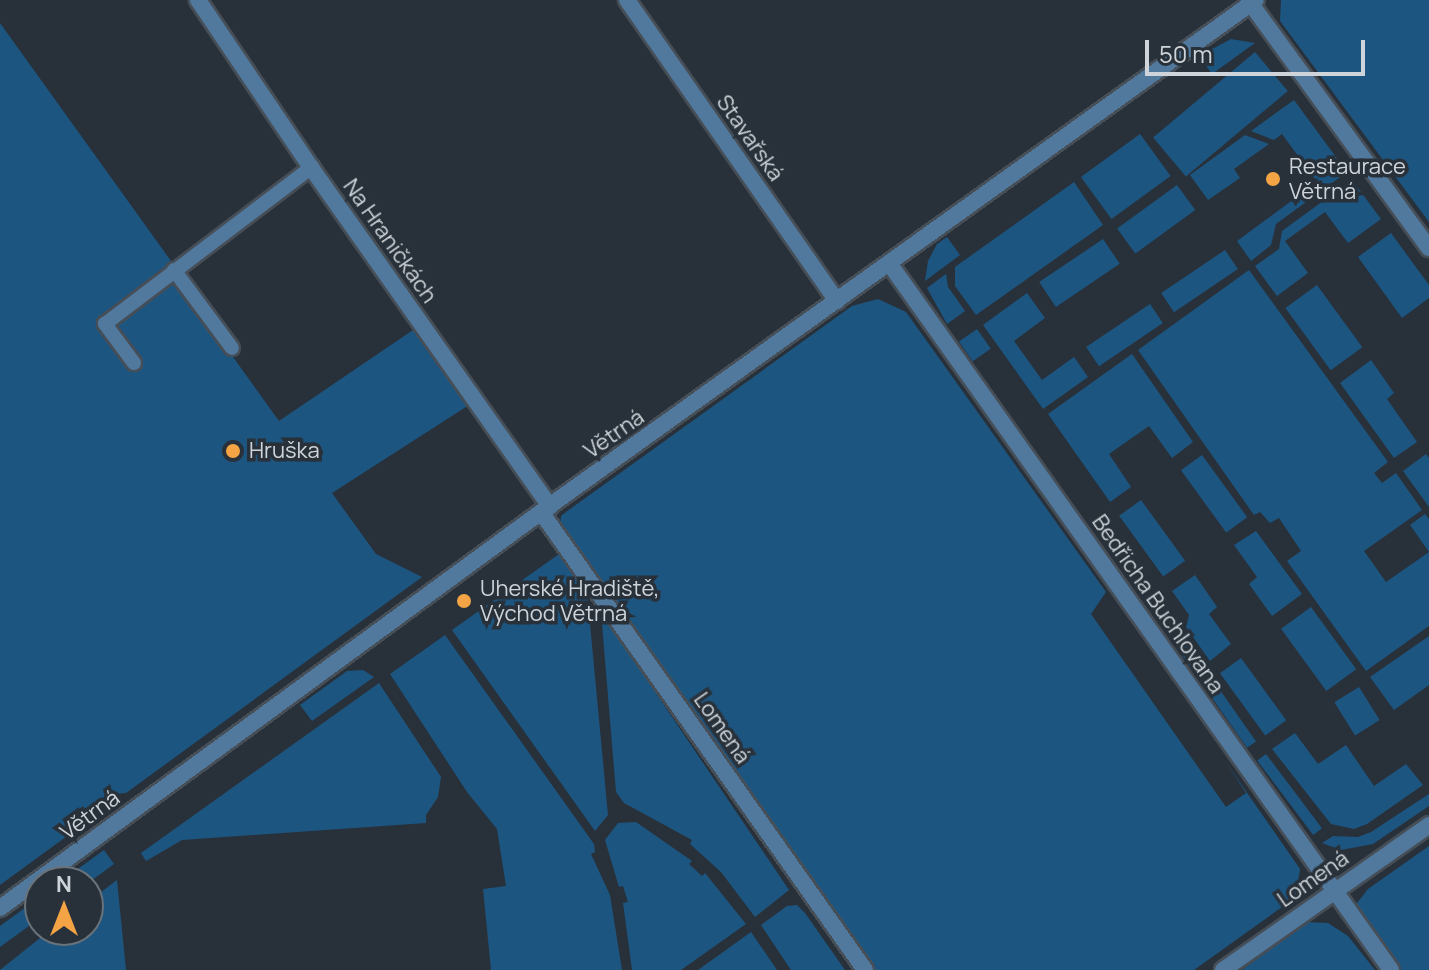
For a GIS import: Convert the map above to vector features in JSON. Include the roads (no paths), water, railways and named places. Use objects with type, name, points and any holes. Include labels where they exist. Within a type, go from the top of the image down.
[{"type":"street","name":"Na Hraničkách","points":[[198,0],[546,509]]},
{"type":"street","name":"Stavařská","points":[[627,0],[837,301]]},
{"type":"street","name":"Větrná","points":[[0,908],[546,509],[1254,2]]},
{"type":"street","points":[[1254,2],[1429,248]]},
{"type":"street","name":"Bedřicha Buchlovana","points":[[889,263],[1391,970]]},
{"type":"street","name":"Lomená","points":[[546,509],[865,970]]},
{"type":"street","name":"Lomená","points":[[1223,970],[1429,825]]},
{"type":"lane","points":[[134,363],[105,324],[312,167]]},
{"type":"lane","points":[[174,270],[232,348]]},
{"type":"place","name":"Restaurace Větrná","points":[[1273,179]]},
{"type":"place","name":"Hruška","points":[[233,451]]},
{"type":"place","name":"Uherské Hradiště, Východ Větrná","points":[[464,601]]}]
